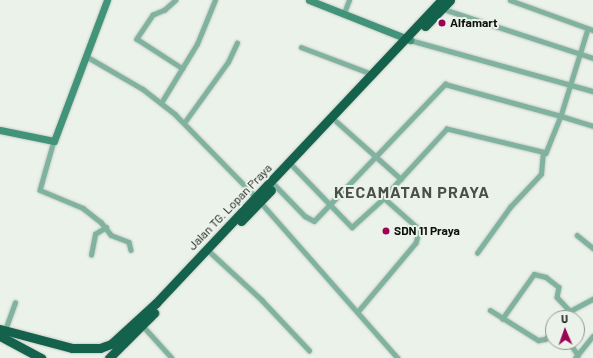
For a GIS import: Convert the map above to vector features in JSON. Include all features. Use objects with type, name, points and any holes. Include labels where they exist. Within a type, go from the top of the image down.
[{"type":"highway","name":"Jalan TG. Lopan Praya","points":[[110,357],[142,326],[372,74],[442,4],[450,0]]},
{"type":"highway","name":"Jalan TG. Lopan Praya","points":[[105,347],[124,334],[258,200],[275,185],[336,121],[407,39]]},
{"type":"highway","points":[[2,332],[39,357],[41,340]]},
{"type":"highway","points":[[2,332],[72,348],[105,347]]},
{"type":"street","points":[[107,0],[54,141],[40,190],[83,208],[106,227],[111,234],[129,242],[131,250]]},
{"type":"street","points":[[176,0],[165,10],[154,14],[137,39],[182,68]]},
{"type":"street","points":[[161,102],[197,44],[215,0]]},
{"type":"street","points":[[308,0],[407,39],[593,91]]},
{"type":"street","points":[[344,13],[349,0]]},
{"type":"street","points":[[293,166],[329,205],[353,227],[384,198],[447,129],[543,153],[549,151],[581,54],[591,30],[510,0]]},
{"type":"street","points":[[442,4],[593,58]]},
{"type":"street","points":[[184,123],[228,62],[237,43]]},
{"type":"street","points":[[301,47],[372,74]]},
{"type":"street","points":[[86,56],[161,102],[184,123],[258,200],[398,358]]},
{"type":"street","points":[[275,185],[312,221],[445,84],[593,126]]},
{"type":"street","points":[[336,121],[401,179]]},
{"type":"street","points":[[0,130],[54,141]]},
{"type":"street","points":[[477,253],[510,207],[541,174],[543,153]]},
{"type":"street","points":[[358,312],[418,239],[418,228],[384,198]]},
{"type":"street","points":[[91,255],[96,234],[106,227]]},
{"type":"street","points":[[577,235],[593,248]]},
{"type":"street","points":[[210,252],[262,300],[308,350]]},
{"type":"street","points":[[502,319],[534,274],[546,277],[558,287],[557,297],[569,310]]},
{"type":"street","points":[[572,310],[593,299]]},
{"type":"street","points":[[2,332],[15,303]]},
{"type":"street","points":[[490,310],[502,319],[540,341],[545,337]]},
{"type":"street","points":[[142,326],[172,358]]},
{"type":"street","points":[[577,357],[593,336]]},
{"type":"street","points":[[105,347],[110,357]]},
{"type":"place","name":"Alfamart","points":[[442,23]]},
{"type":"place","name":"SDN 11 Praya","points":[[386,231]]},
{"type":"district","name":"KECAMATAN PRAYA","points":[[412,192]]}]
